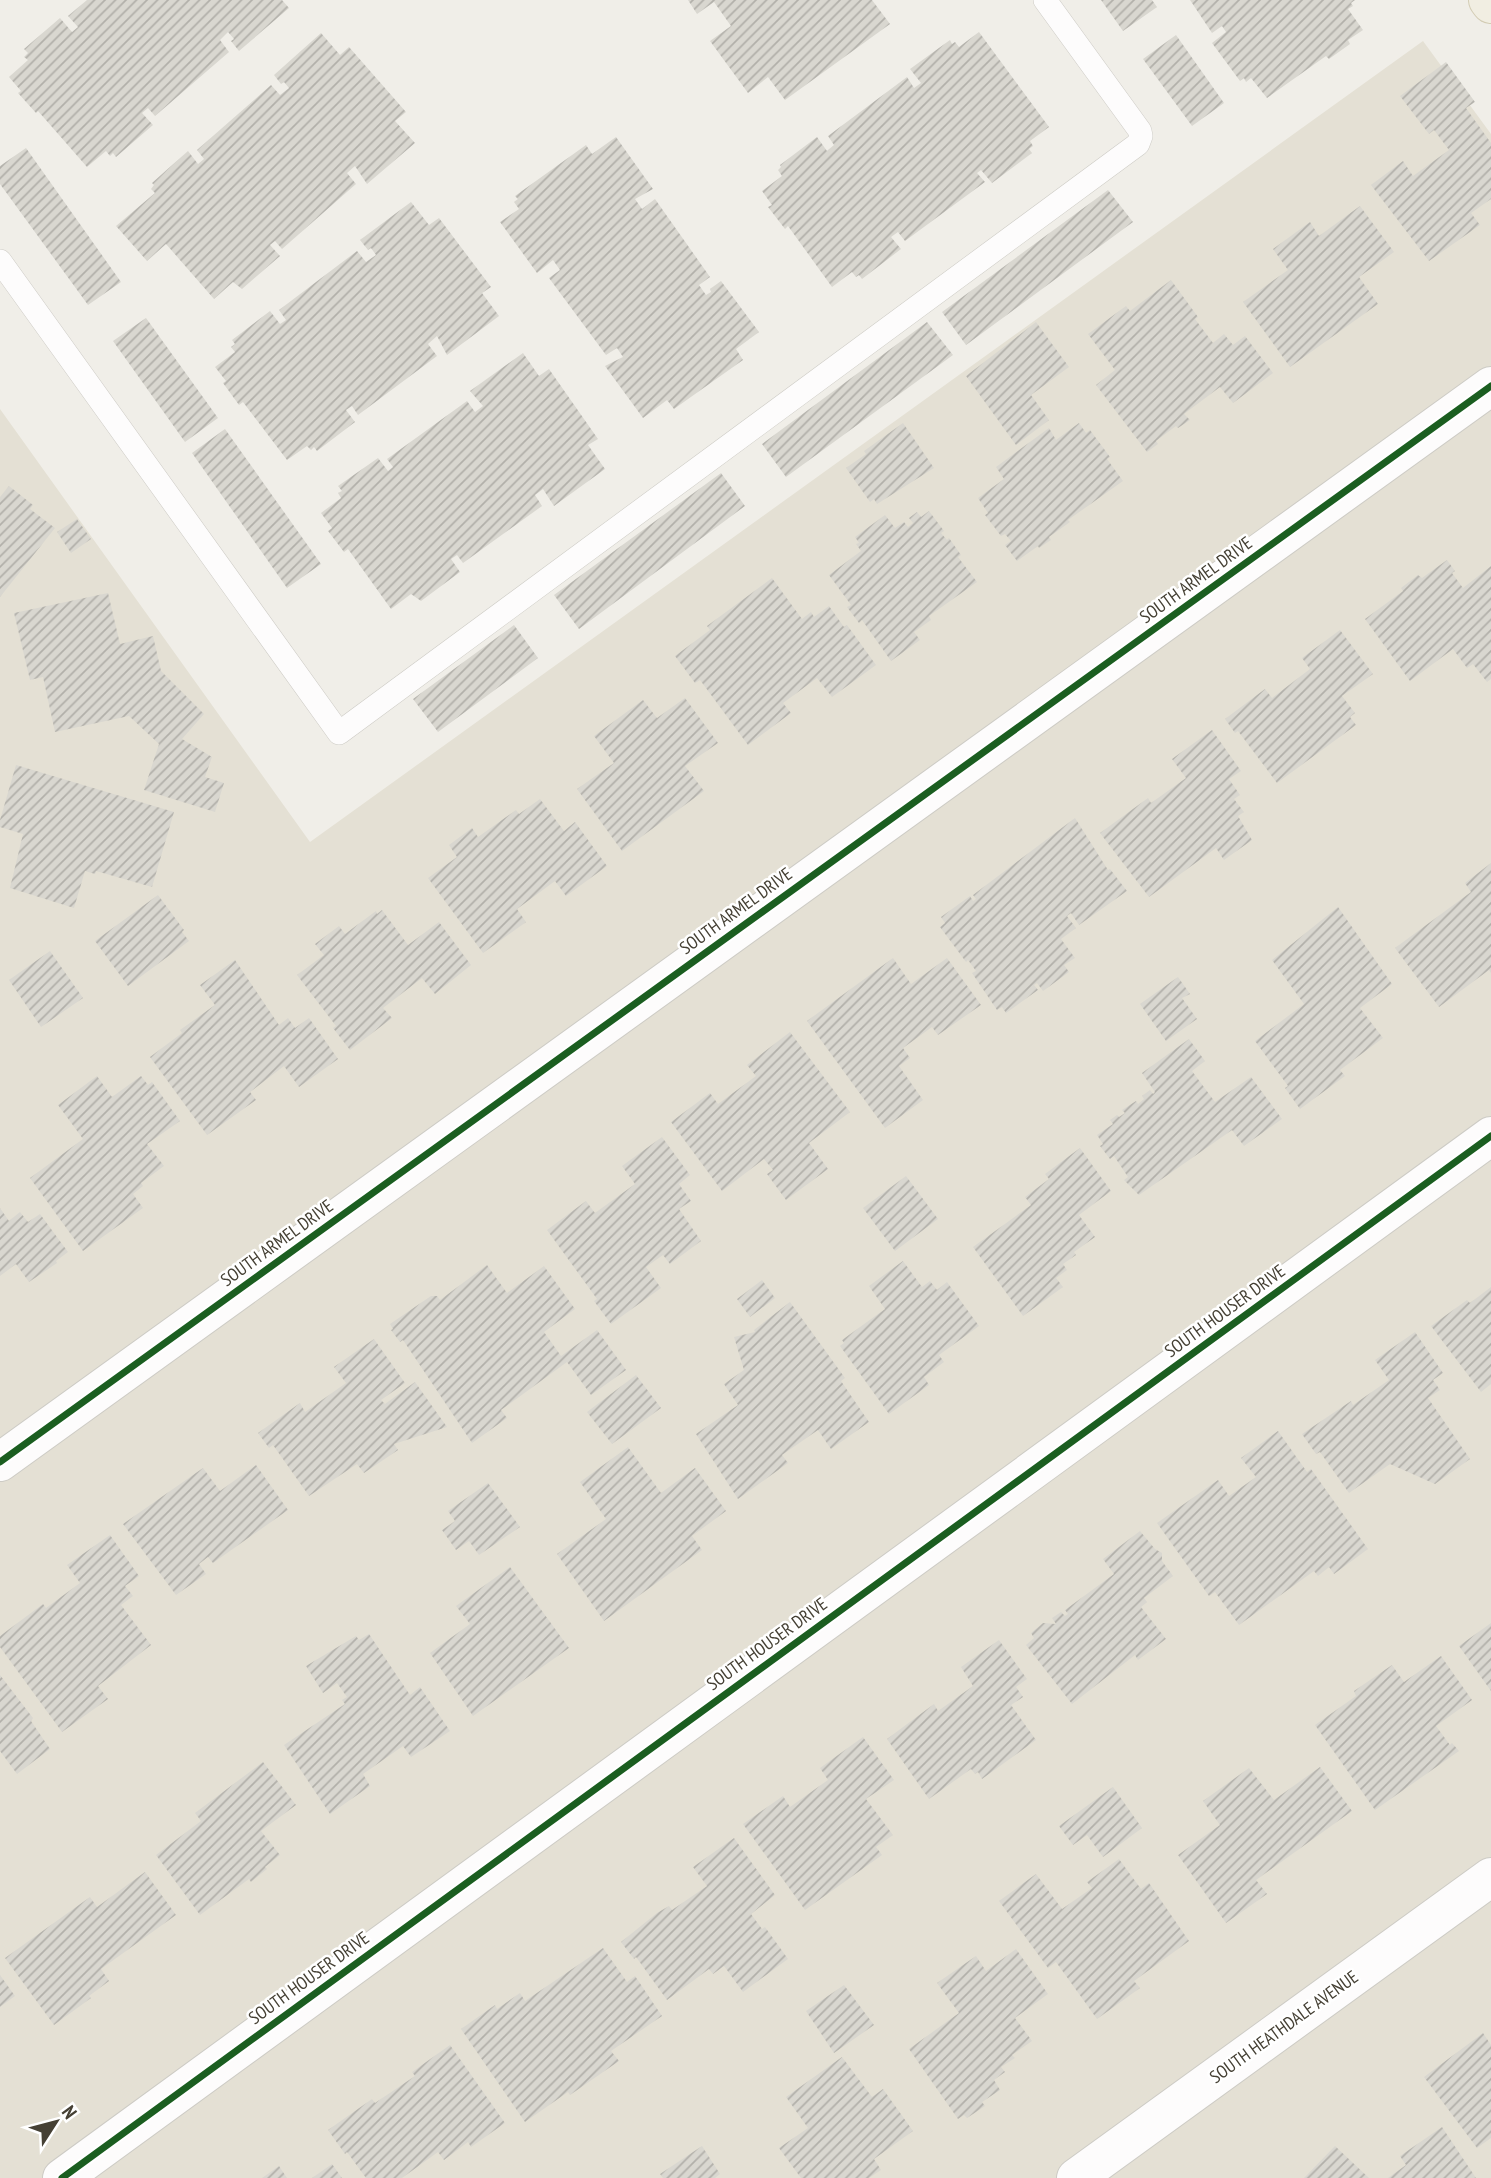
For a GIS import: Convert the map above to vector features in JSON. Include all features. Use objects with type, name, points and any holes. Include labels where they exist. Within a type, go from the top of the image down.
[{"type":"main road","points":[[1488,0],[1491,5]]},
{"type":"street","name":"SOUTH ARMEL DRIVE","points":[[0,1462],[1491,386]]},
{"type":"street","name":"SOUTH HOUSER DRIVE","points":[[62,2178],[1491,1136]]},
{"type":"street","name":"SOUTH HEATHDALE AVENUE","points":[[1076,2178],[1491,1877]]},
{"type":"lane","points":[[0,261],[340,733],[1138,144],[1140,131],[1045,0]]},
{"type":"shaded area","points":[[1423,41],[1491,134],[1491,2178],[0,2178],[0,409],[310,842]]},
{"type":"building","points":[[87,0],[282,0],[289,8],[239,51],[228,32],[220,40],[229,52],[155,116],[148,108],[142,113],[153,125],[116,157],[113,153],[110,156],[106,151],[87,167],[38,111],[36,113],[18,93],[21,91],[9,77],[28,60],[24,57],[28,53],[24,49],[60,18],[72,32],[78,27],[68,16]]},
{"type":"building","points":[[688,0],[872,0],[890,24],[785,100],[768,77],[748,93],[710,41],[731,26],[714,2],[697,14]]},
{"type":"building","points":[[1101,0],[1152,0],[1157,7],[1123,31]]},
{"type":"building","points":[[1190,0],[1355,0],[1351,3],[1353,6],[1348,9],[1363,30],[1348,40],[1350,44],[1329,59],[1326,56],[1267,98],[1251,78],[1246,82],[1244,78],[1240,81],[1212,43],[1226,32],[1222,26],[1212,33]]},
{"type":"building","points":[[979,32],[1049,127],[1030,141],[1033,146],[1029,149],[1032,153],[992,183],[981,170],[977,173],[985,182],[905,241],[898,232],[891,237],[901,249],[862,279],[852,272],[832,287],[788,226],[785,229],[768,207],[772,205],[762,191],[782,176],[778,170],[780,165],[817,137],[827,151],[834,145],[828,136],[907,77],[914,88],[921,83],[910,69],[950,40],[959,47]]},
{"type":"building","points":[[321,33],[340,55],[349,47],[406,112],[395,121],[415,143],[367,184],[355,166],[347,173],[356,184],[282,249],[275,241],[270,245],[280,256],[242,289],[233,282],[214,299],[166,244],[147,261],[116,226],[155,193],[151,189],[154,185],[152,183],[188,151],[198,164],[204,159],[197,150],[271,85],[280,95],[289,88],[284,82],[281,84],[274,75]]},
{"type":"building","points":[[1176,35],[1224,103],[1192,126],[1143,59]]},
{"type":"building","points":[[1446,62],[1475,102],[1466,108],[1491,143],[1491,199],[1471,213],[1480,225],[1429,261],[1371,185],[1403,161],[1413,176],[1449,150],[1434,130],[1429,134],[1400,96]]},
{"type":"building","points":[[616,137],[653,189],[635,199],[642,209],[655,199],[710,277],[699,285],[706,295],[721,281],[759,332],[736,349],[743,360],[674,409],[667,400],[643,418],[605,366],[623,357],[617,348],[606,355],[549,278],[560,270],[553,260],[537,273],[500,222],[519,209],[514,202],[518,199],[515,196],[586,145],[592,154]]},
{"type":"building","points":[[26,148],[121,282],[88,305],[0,184],[0,166]]},
{"type":"building","points":[[1108,190],[1133,222],[966,345],[942,312]]},
{"type":"building","points":[[411,202],[429,225],[439,218],[491,287],[482,293],[499,316],[447,355],[437,336],[428,344],[437,356],[358,415],[352,406],[346,410],[355,422],[317,451],[314,447],[311,450],[307,446],[287,460],[243,402],[239,405],[215,367],[235,352],[231,347],[235,344],[232,340],[270,311],[280,324],[286,320],[279,310],[357,251],[366,262],[376,255],[360,240]]},
{"type":"building","points":[[1360,206],[1394,252],[1359,277],[1378,304],[1290,367],[1243,302],[1288,270],[1273,249],[1310,222],[1319,236]]},
{"type":"building","points":[[1171,280],[1213,343],[1224,334],[1233,345],[1245,336],[1273,373],[1233,403],[1220,387],[1184,414],[1190,420],[1178,428],[1176,426],[1156,441],[1158,444],[1147,452],[1096,385],[1115,370],[1088,334],[1126,306],[1130,311]]},
{"type":"building","points":[[146,318],[218,418],[185,442],[113,341]]},
{"type":"building","points":[[927,322],[953,355],[786,477],[762,444]]},
{"type":"building","points":[[1036,322],[1069,367],[1031,395],[1049,420],[1016,445],[966,376]]},
{"type":"building","points":[[523,353],[539,376],[549,369],[598,439],[588,445],[605,469],[554,506],[543,489],[535,495],[542,506],[463,563],[457,555],[451,559],[460,572],[421,601],[411,594],[391,609],[348,549],[344,552],[328,531],[332,528],[321,513],[341,498],[338,493],[342,491],[338,486],[378,458],[388,471],[393,467],[387,459],[467,401],[475,412],[483,406],[470,391]]},
{"type":"building","points":[[903,423],[934,468],[877,504],[874,499],[870,502],[846,468],[866,454],[864,451]]},
{"type":"building","points":[[1079,423],[1086,433],[1090,430],[1110,457],[1107,459],[1123,481],[1068,520],[1070,522],[1049,537],[1051,540],[1017,561],[1005,545],[1011,541],[1005,534],[1001,536],[985,515],[988,513],[978,498],[1004,479],[996,467],[1049,428],[1056,440]]},
{"type":"building","points":[[225,429],[321,564],[287,588],[192,453]]},
{"type":"building","points":[[721,473],[745,506],[579,629],[554,595]]},
{"type":"building","points":[[9,486],[33,505],[30,509],[55,528],[0,597],[0,497]]},
{"type":"building","points":[[929,511],[944,531],[941,533],[947,540],[949,538],[961,555],[958,557],[977,582],[929,616],[931,620],[914,632],[920,640],[891,661],[862,620],[859,623],[847,607],[851,605],[829,575],[861,551],[855,537],[885,515],[895,528],[904,522],[908,527],[913,523],[909,518],[917,512],[921,517]]},
{"type":"building","points":[[77,519],[91,539],[71,553],[57,532]]},
{"type":"building","points":[[1447,560],[1455,571],[1452,573],[1463,588],[1491,566],[1491,679],[1487,682],[1473,664],[1467,668],[1453,649],[1410,681],[1365,619],[1403,591],[1401,588],[1418,575],[1422,578]]},
{"type":"building","points":[[772,578],[802,619],[811,612],[814,617],[829,606],[844,627],[847,625],[876,665],[832,697],[817,678],[783,703],[791,713],[748,745],[700,680],[695,683],[675,656],[710,630],[707,626]]},
{"type":"building","points":[[108,593],[120,644],[153,636],[161,671],[204,714],[182,739],[212,757],[205,777],[224,783],[215,812],[144,790],[159,744],[129,716],[55,732],[43,677],[30,680],[14,613]]},
{"type":"building","points":[[514,625],[538,658],[438,732],[413,699]]},
{"type":"building","points":[[1340,630],[1373,674],[1342,696],[1355,713],[1350,717],[1356,725],[1277,783],[1238,731],[1235,733],[1225,719],[1265,689],[1272,698],[1310,669],[1302,658]]},
{"type":"building","points":[[685,698],[718,743],[685,766],[704,791],[622,851],[577,789],[614,763],[594,736],[643,700],[657,718]]},
{"type":"building","points":[[1212,730],[1241,771],[1229,779],[1240,795],[1234,799],[1244,812],[1238,816],[1252,840],[1224,860],[1216,848],[1149,897],[1100,833],[1148,798],[1151,803],[1186,778],[1172,759]]},
{"type":"building","points":[[16,765],[174,812],[152,887],[96,871],[95,874],[85,871],[74,908],[10,888],[23,834],[0,827],[0,820]]},
{"type":"building","points":[[540,799],[564,831],[575,822],[607,866],[566,896],[555,881],[517,909],[526,922],[483,953],[428,878],[457,857],[449,845],[472,828],[478,837],[516,810],[519,814]]},
{"type":"building","points":[[1075,818],[1108,870],[1110,869],[1127,891],[1079,925],[1071,913],[1067,916],[1076,928],[1061,939],[1075,958],[1064,965],[1069,972],[1043,991],[1037,983],[1034,985],[1038,990],[1006,1013],[1002,1007],[997,1010],[972,973],[976,971],[940,927],[945,923],[941,917],[970,896],[973,901],[976,899],[973,895]]},
{"type":"building","points":[[1491,863],[1491,973],[1489,970],[1439,1007],[1395,948],[1471,892],[1465,883]]},
{"type":"building","points":[[158,895],[189,941],[128,986],[95,941]]},
{"type":"building","points":[[1338,907],[1392,984],[1360,1008],[1383,1038],[1340,1070],[1345,1076],[1300,1109],[1285,1088],[1288,1086],[1255,1041],[1304,1004],[1272,960]]},
{"type":"building","points":[[382,910],[408,945],[439,922],[471,965],[435,994],[422,978],[383,1008],[392,1018],[350,1050],[333,1028],[336,1026],[297,975],[324,955],[315,944],[339,926],[345,934],[376,911],[377,914]]},
{"type":"building","points":[[50,951],[83,998],[41,1027],[9,980]]},
{"type":"building","points":[[893,958],[911,984],[947,958],[981,1005],[938,1035],[932,1027],[903,1048],[910,1058],[899,1066],[923,1100],[885,1128],[807,1021]]},
{"type":"building","points":[[235,960],[279,1025],[288,1018],[295,1028],[309,1018],[338,1059],[299,1087],[284,1066],[250,1092],[256,1100],[207,1135],[150,1057],[182,1033],[180,1030],[215,1005],[200,985]]},
{"type":"building","points":[[1178,977],[1190,994],[1182,998],[1197,1019],[1166,1041],[1140,1004]]},
{"type":"building","points":[[790,1032],[850,1112],[809,1143],[828,1169],[786,1200],[767,1174],[773,1170],[764,1159],[722,1191],[671,1122],[710,1093],[718,1104],[756,1076],[747,1065]]},
{"type":"building","points":[[1189,1039],[1205,1061],[1192,1071],[1215,1102],[1251,1077],[1282,1119],[1244,1146],[1232,1130],[1139,1195],[1124,1180],[1128,1177],[1114,1156],[1110,1159],[1100,1146],[1103,1144],[1097,1135],[1113,1124],[1110,1120],[1125,1113],[1122,1110],[1136,1101],[1138,1104],[1144,1099],[1142,1096],[1150,1090],[1153,1094],[1155,1092],[1142,1073]]},
{"type":"building","points":[[97,1076],[112,1097],[141,1076],[148,1085],[152,1082],[180,1121],[147,1144],[164,1166],[141,1183],[143,1186],[133,1194],[143,1208],[83,1251],[30,1178],[83,1139],[58,1105]]},
{"type":"building","points":[[662,1137],[690,1175],[679,1184],[691,1201],[679,1209],[701,1241],[670,1264],[663,1255],[646,1267],[661,1288],[611,1324],[594,1301],[597,1299],[547,1230],[586,1201],[595,1213],[635,1184],[622,1166]]},
{"type":"building","points":[[1080,1148],[1111,1191],[1079,1215],[1095,1237],[1063,1264],[1067,1270],[1056,1278],[1063,1287],[1023,1316],[973,1247],[1031,1205],[1025,1197],[1049,1179],[1045,1174]]},
{"type":"building","points":[[906,1176],[938,1219],[895,1251],[863,1208]]},
{"type":"building","points":[[0,1208],[9,1221],[20,1212],[28,1222],[40,1214],[68,1252],[29,1282],[16,1264],[0,1276]]},
{"type":"building","points":[[903,1261],[922,1287],[930,1281],[937,1290],[947,1282],[979,1326],[939,1355],[944,1362],[924,1377],[929,1385],[889,1414],[840,1346],[844,1343],[842,1340],[885,1309],[869,1286]]},
{"type":"building","points":[[487,1265],[507,1293],[544,1266],[575,1309],[544,1332],[561,1356],[597,1330],[626,1370],[591,1395],[567,1362],[501,1410],[507,1418],[472,1443],[403,1340],[400,1342],[391,1330],[393,1329],[390,1324],[431,1296],[437,1296],[440,1300]]},
{"type":"building","points":[[762,1280],[775,1298],[750,1317],[737,1299]]},
{"type":"building","points":[[1491,1287],[1491,1384],[1481,1392],[1431,1326],[1467,1300],[1470,1303]]},
{"type":"building","points":[[790,1302],[845,1378],[841,1381],[869,1422],[831,1449],[818,1430],[782,1455],[788,1463],[738,1499],[696,1434],[738,1405],[724,1384],[744,1370],[734,1337],[755,1332],[754,1330]]},
{"type":"building","points":[[1415,1332],[1443,1373],[1433,1380],[1440,1390],[1428,1398],[1470,1459],[1435,1484],[1390,1464],[1349,1493],[1320,1452],[1316,1454],[1302,1434],[1351,1401],[1353,1405],[1389,1380],[1375,1360]]},
{"type":"building","points":[[374,1339],[405,1383],[381,1400],[385,1404],[415,1382],[447,1427],[394,1444],[398,1450],[364,1473],[357,1464],[309,1496],[273,1445],[269,1448],[258,1433],[300,1403],[305,1412],[346,1383],[334,1367]]},
{"type":"building","points":[[636,1375],[661,1408],[612,1444],[587,1412]]},
{"type":"building","points":[[1278,1431],[1307,1472],[1311,1469],[1368,1549],[1334,1574],[1329,1567],[1318,1576],[1314,1571],[1239,1625],[1215,1592],[1209,1596],[1157,1523],[1218,1480],[1229,1496],[1256,1477],[1241,1458]]},
{"type":"building","points":[[628,1447],[661,1493],[695,1468],[726,1511],[692,1536],[702,1550],[604,1621],[557,1554],[606,1519],[580,1482]]},
{"type":"building","points":[[256,1465],[288,1510],[213,1563],[208,1557],[199,1564],[206,1574],[176,1595],[123,1524],[203,1468],[220,1491]]},
{"type":"building","points":[[488,1483],[520,1527],[479,1555],[469,1541],[456,1550],[442,1530],[455,1521],[448,1511]]},
{"type":"building","points":[[1140,1531],[1155,1549],[1162,1553],[1162,1561],[1173,1576],[1144,1598],[1147,1602],[1141,1607],[1166,1639],[1138,1660],[1135,1655],[1072,1704],[1026,1645],[1034,1638],[1031,1633],[1043,1623],[1056,1624],[1052,1618],[1061,1612],[1065,1616],[1068,1614],[1065,1610],[1114,1574],[1103,1559]]},
{"type":"building","points":[[110,1535],[139,1576],[125,1586],[133,1596],[121,1605],[151,1645],[98,1686],[108,1699],[62,1732],[0,1647],[0,1636],[43,1604],[46,1608],[80,1583],[67,1565]]},
{"type":"building","points":[[510,1567],[569,1648],[473,1716],[430,1653],[470,1624],[456,1606]]},
{"type":"building","points":[[1491,1623],[1491,1691],[1459,1646]]},
{"type":"building","points":[[369,1634],[410,1695],[420,1687],[450,1731],[411,1757],[403,1746],[363,1774],[370,1786],[330,1814],[284,1745],[345,1704],[342,1700],[347,1697],[337,1683],[323,1693],[306,1666],[356,1636],[359,1640]]},
{"type":"building","points":[[999,1640],[1027,1679],[1016,1687],[1023,1697],[1011,1705],[1036,1740],[982,1779],[978,1772],[975,1774],[971,1769],[929,1799],[887,1739],[934,1704],[938,1711],[973,1686],[961,1667]]},
{"type":"building","points":[[1441,1656],[1472,1700],[1436,1726],[1450,1745],[1452,1743],[1459,1751],[1375,1810],[1315,1725],[1356,1696],[1354,1691],[1392,1665],[1404,1682]]},
{"type":"building","points":[[0,1675],[33,1718],[31,1721],[50,1749],[17,1774],[0,1751]]},
{"type":"building","points":[[863,1737],[894,1780],[866,1799],[893,1835],[876,1847],[882,1855],[805,1910],[743,1824],[783,1796],[790,1807],[828,1780],[820,1768]]},
{"type":"building","points":[[263,1762],[296,1805],[261,1831],[280,1855],[251,1882],[249,1879],[200,1915],[156,1855],[201,1821],[195,1813]]},
{"type":"building","points":[[1320,1767],[1352,1811],[1256,1880],[1267,1894],[1226,1923],[1178,1855],[1220,1825],[1203,1801],[1249,1768],[1274,1800]]},
{"type":"building","points":[[1113,1787],[1142,1828],[1103,1857],[1087,1835],[1073,1845],[1059,1826]]},
{"type":"building","points":[[734,1838],[775,1895],[751,1914],[762,1929],[765,1927],[788,1959],[743,1992],[724,1966],[713,1974],[709,1969],[667,2000],[636,1957],[634,1959],[621,1942],[657,1913],[669,1906],[672,1910],[707,1886],[693,1867]]},
{"type":"building","points":[[1119,1859],[1141,1889],[1149,1883],[1189,1941],[1134,1981],[1140,1988],[1097,2019],[1056,1962],[1048,1968],[999,1901],[1036,1874],[1062,1909],[1092,1888],[1087,1882]]},
{"type":"building","points":[[145,1872],[176,1915],[101,1969],[109,1981],[54,2025],[5,1958],[90,1897],[97,1907]]},
{"type":"building","points":[[603,1948],[627,1982],[635,1976],[662,2016],[611,2051],[619,2061],[525,2122],[461,2029],[495,2005],[497,2009],[520,1993],[525,2001]]},
{"type":"building","points":[[1016,1949],[1048,1994],[1015,2018],[1032,2041],[1012,2055],[1015,2058],[1001,2067],[1005,2072],[994,2080],[1000,2090],[982,2102],[985,2106],[967,2118],[964,2115],[958,2119],[909,2049],[959,2013],[937,1983],[976,1956],[986,1971]]},
{"type":"building","points":[[0,1975],[15,1996],[0,2007]]},
{"type":"building","points":[[844,1985],[874,2025],[834,2053],[806,2011]]},
{"type":"building","points":[[1483,2033],[1491,2045],[1491,2138],[1477,2148],[1424,2077]]},
{"type":"building","points":[[450,2045],[505,2123],[471,2147],[468,2142],[444,2160],[438,2152],[402,2178],[366,2178],[328,2130],[372,2099],[375,2103],[415,2076],[412,2072]]},
{"type":"building","points":[[842,2057],[872,2097],[883,2089],[913,2131],[874,2159],[881,2170],[869,2178],[801,2178],[779,2148],[808,2128],[786,2097]]},
{"type":"building","points":[[1442,2127],[1476,2178],[1388,2178],[1406,2165],[1400,2156]]},
{"type":"building","points":[[702,2146],[720,2174],[715,2178],[663,2178],[660,2174]]},
{"type":"building","points":[[1335,2146],[1369,2178],[1304,2178]]},
{"type":"building","points":[[332,2164],[342,2178],[312,2178]]},
{"type":"building","points":[[279,2166],[287,2178],[262,2178]]},
{"type":"cycle path","points":[[0,1462],[1491,386]]},
{"type":"cycle path","points":[[62,2178],[1491,1136]]}]
